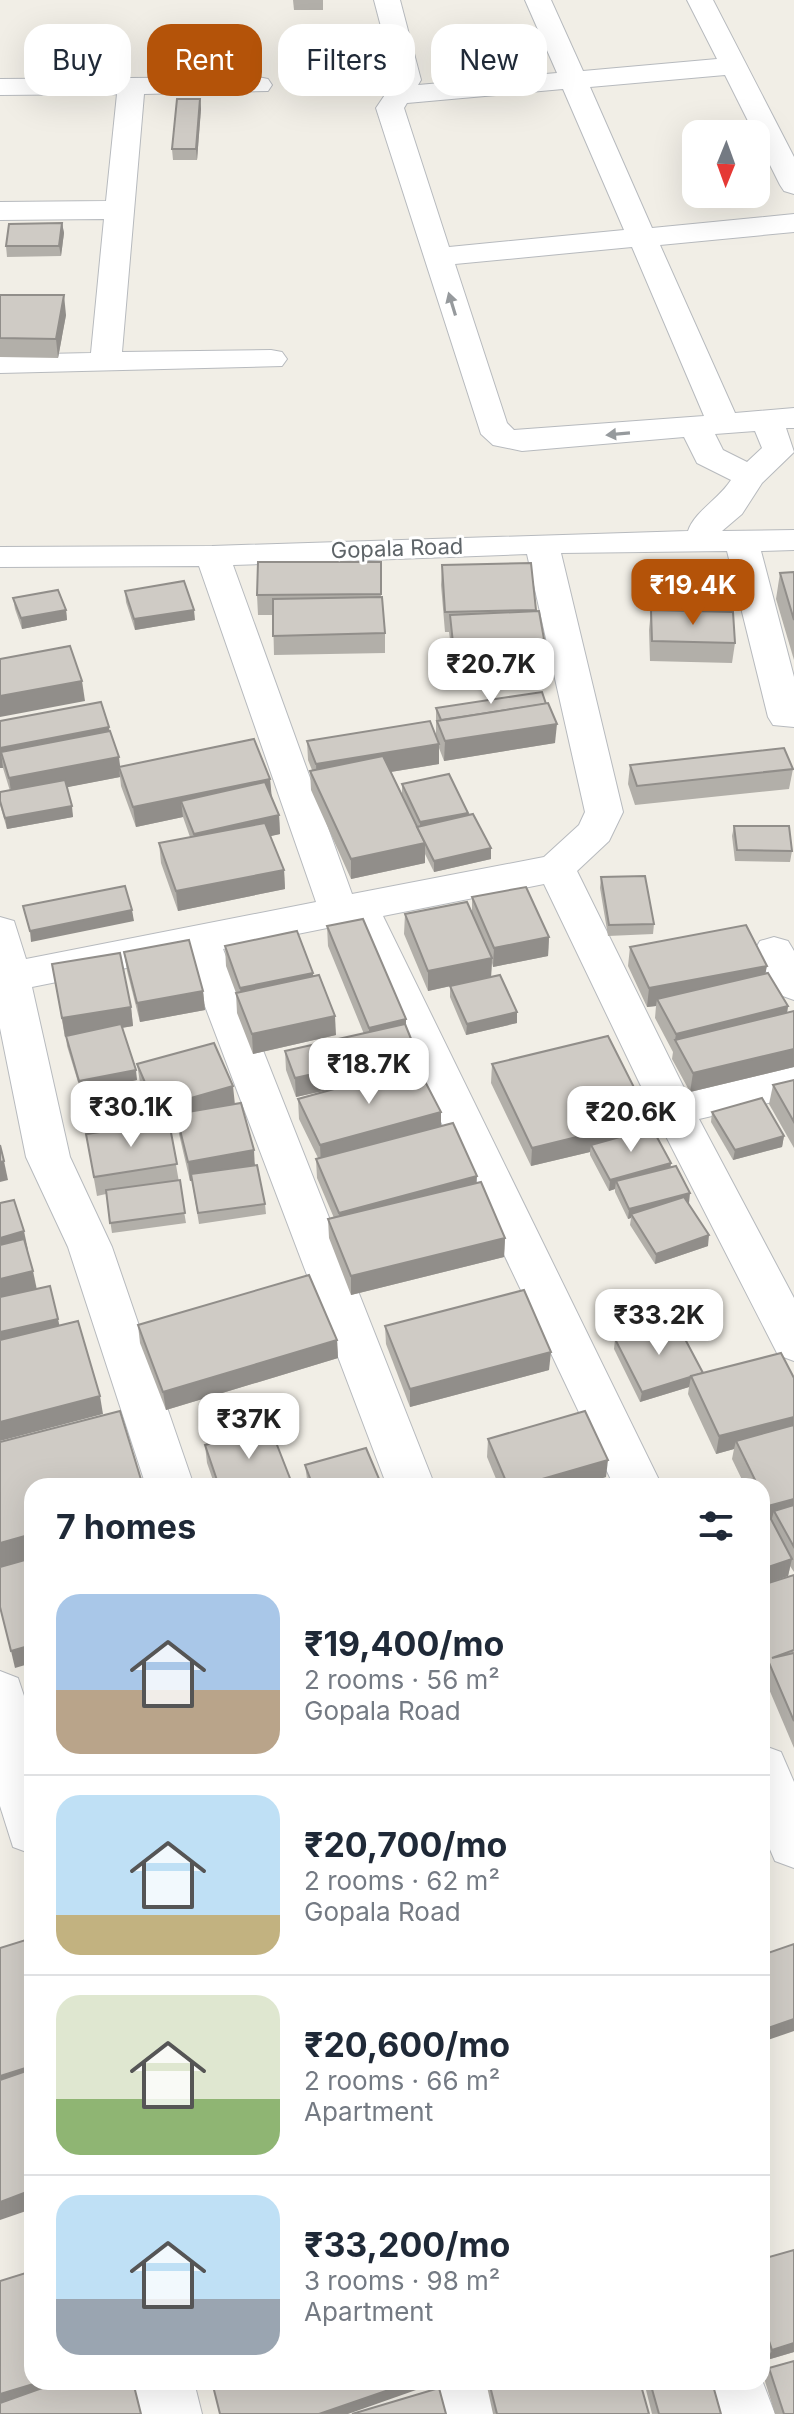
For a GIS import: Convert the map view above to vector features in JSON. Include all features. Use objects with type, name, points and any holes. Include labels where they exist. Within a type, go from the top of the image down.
[{"type":"street","points":[[387,0],[393,24]]},
{"type":"street","points":[[538,0],[645,237],[710,425],[709,456],[750,477]]},
{"type":"street","points":[[700,0],[794,185]]},
{"type":"street","points":[[415,94],[732,66]]},
{"type":"street","points":[[131,86],[147,86]]},
{"type":"street","points":[[0,87],[24,87]]},
{"type":"street","points":[[106,362],[130,96]]},
{"type":"street","points":[[401,96],[390,108],[487,418],[504,438],[549,440],[780,419],[779,450],[750,477],[730,507],[708,522],[702,540]]},
{"type":"street","points":[[0,211],[119,210]]},
{"type":"street","points":[[437,257],[794,223]]},
{"type":"street","points":[[0,364],[271,359]]},
{"type":"street","points":[[741,539],[786,717]]},
{"type":"street","name":"Gopala Road","points":[[0,557],[212,556],[542,543],[794,540]]},
{"type":"street","points":[[5,978],[556,868],[595,832],[604,812],[542,543]]},
{"type":"street","points":[[212,556],[348,908],[634,1478]]},
{"type":"street","points":[[556,868],[673,1109],[794,1342]]},
{"type":"street","points":[[0,931],[5,978],[48,1157],[90,1247],[167,1478]]},
{"type":"street","points":[[199,939],[408,1478]]},
{"type":"street","points":[[673,1109],[794,1081]]},
{"type":"street","points":[[0,1694],[24,1795]]},
{"type":"street","points":[[770,1788],[794,1843]]},
{"type":"street","points":[[165,2390],[171,2414]]},
{"type":"street","points":[[467,2390],[475,2414]]},
{"type":"street","points":[[735,2390],[744,2414]]},
{"type":"building","points":[[177,99],[200,99],[196,149],[172,149]]},
{"type":"building","points":[[62,223],[59,246],[6,246],[9,224]]},
{"type":"building","points":[[0,295],[64,295],[56,339],[0,338]]},
{"type":"building","points":[[258,562],[381,562],[381,594],[257,595]]},
{"type":"building","points":[[531,563],[536,610],[445,612],[442,565]]},
{"type":"building","points":[[794,572],[794,620],[780,573]]},
{"type":"building","points":[[184,581],[194,610],[134,619],[125,591]]},
{"type":"building","points":[[58,590],[66,610],[21,618],[13,598]]},
{"type":"building","points":[[382,597],[385,633],[273,636],[273,599]]},
{"type":"building","points":[[651,610],[733,612],[735,643],[652,641]]},
{"type":"building","points":[[539,611],[544,639],[453,643],[450,615]]},
{"type":"building","points":[[70,646],[82,681],[0,696],[0,659]]},
{"type":"building","points":[[542,692],[546,704],[441,720],[436,708]]},
{"type":"building","points":[[101,702],[109,727],[0,748],[0,721]]},
{"type":"building","points":[[548,703],[557,724],[445,741],[437,721]]},
{"type":"building","points":[[430,721],[439,744],[316,764],[307,741]]},
{"type":"building","points":[[110,731],[119,757],[9,778],[1,752]]},
{"type":"building","points":[[254,739],[270,779],[133,807],[119,767]]},
{"type":"building","points":[[784,748],[793,769],[637,786],[630,765]]},
{"type":"building","points":[[383,756],[425,843],[351,859],[310,771]]},
{"type":"building","points":[[449,774],[468,813],[420,822],[402,784]]},
{"type":"building","points":[[65,780],[72,806],[5,818],[0,792]]},
{"type":"building","points":[[265,782],[279,815],[194,834],[181,801]]},
{"type":"building","points":[[473,814],[491,848],[434,861],[417,827]]},
{"type":"building","points":[[265,823],[284,870],[176,891],[159,843]]},
{"type":"building","points":[[734,826],[789,826],[792,851],[737,850]]},
{"type":"building","points":[[645,876],[654,924],[609,925],[601,877]]},
{"type":"building","points":[[125,886],[132,910],[30,931],[23,906]]},
{"type":"building","points":[[526,887],[549,937],[494,948],[472,897]]},
{"type":"building","points":[[467,902],[492,958],[428,971],[405,914]]},
{"type":"building","points":[[363,919],[406,1019],[369,1028],[327,926]]},
{"type":"building","points":[[746,925],[767,966],[649,988],[630,947]]},
{"type":"building","points":[[297,931],[313,973],[240,988],[225,946]]},
{"type":"building","points":[[189,940],[203,991],[137,1003],[124,952]]},
{"type":"building","points":[[120,953],[131,1007],[62,1018],[52,964]]},
{"type":"building","points":[[768,973],[788,1006],[676,1034],[657,999]]},
{"type":"building","points":[[319,975],[335,1016],[252,1034],[236,993]]},
{"type":"building","points":[[500,975],[517,1012],[467,1024],[450,986]]},
{"type":"building","points":[[794,1011],[794,1049],[693,1073],[675,1040]]},
{"type":"building","points":[[121,1024],[136,1070],[79,1081],[66,1036]]},
{"type":"building","points":[[405,1024],[416,1051],[295,1078],[285,1051]]},
{"type":"building","points":[[608,1036],[650,1119],[532,1148],[492,1064]]},
{"type":"building","points":[[214,1043],[233,1086],[156,1108],[137,1064]]},
{"type":"building","points":[[417,1066],[441,1112],[320,1145],[298,1099]]},
{"type":"building","points":[[794,1080],[794,1122],[773,1085]]},
{"type":"building","points":[[762,1098],[784,1136],[735,1150],[712,1112]]},
{"type":"building","points":[[241,1103],[254,1150],[188,1162],[176,1114]]},
{"type":"building","points":[[169,1122],[177,1164],[94,1177],[86,1134]]},
{"type":"building","points":[[453,1123],[477,1176],[339,1213],[316,1159]]},
{"type":"building","points":[[652,1128],[671,1163],[610,1180],[591,1145]]},
{"type":"building","points":[[257,1165],[265,1204],[198,1213],[191,1174]]},
{"type":"building","points":[[676,1166],[690,1193],[629,1209],[616,1181]]},
{"type":"building","points":[[180,1180],[185,1213],[110,1223],[106,1190]]},
{"type":"building","points":[[481,1182],[505,1238],[351,1276],[328,1219]]},
{"type":"building","points":[[684,1197],[709,1235],[656,1254],[631,1214]]},
{"type":"building","points":[[14,1200],[24,1231],[0,1238],[0,1203]]},
{"type":"building","points":[[24,1239],[33,1271],[0,1279],[0,1245]]},
{"type":"building","points":[[309,1275],[337,1340],[163,1392],[138,1325]]},
{"type":"building","points":[[50,1286],[58,1319],[0,1332],[0,1297]]},
{"type":"building","points":[[524,1290],[551,1352],[410,1389],[385,1326]]},
{"type":"building","points":[[78,1321],[100,1396],[0,1422],[0,1340]]},
{"type":"building","points":[[676,1322],[703,1373],[642,1392],[615,1339]]},
{"type":"building","points":[[781,1353],[794,1378],[794,1417],[719,1436],[691,1376]]},
{"type":"building","points":[[120,1411],[141,1478],[24,1478],[24,1536],[0,1543],[0,1442]]},
{"type":"building","points":[[585,1411],[608,1460],[546,1478],[505,1478],[488,1439]]},
{"type":"building","points":[[794,1425],[794,1499],[770,1505],[770,1478],[754,1478],[736,1441]]},
{"type":"building","points":[[270,1427],[290,1478],[216,1478],[205,1445]]},
{"type":"building","points":[[366,1448],[379,1478],[310,1478],[305,1465]]},
{"type":"building","points":[[794,1505],[794,1547],[774,1511]]},
{"type":"building","points":[[770,1517],[792,1559],[770,1566]]},
{"type":"building","points":[[24,1560],[24,1647],[11,1651],[0,1607],[0,1567]]},
{"type":"building","points":[[794,1575],[794,1650],[772,1658],[794,1653],[794,1721],[770,1665],[770,1582]]},
{"type":"building","points":[[24,1940],[24,2068],[0,2076],[0,1948]]},
{"type":"building","points":[[794,1944],[794,2019],[770,2027],[770,1952]]},
{"type":"building","points":[[24,2072],[24,2193],[0,2202],[0,2080]]},
{"type":"building","points":[[794,2250],[794,2343],[772,2350],[770,2344],[770,2257]]},
{"type":"building","points":[[24,2274],[24,2387],[0,2394],[0,2281]]},
{"type":"building","points":[[794,2361],[794,2414],[784,2414],[770,2368]]},
{"type":"building","points":[[37,2390],[135,2390],[141,2414],[0,2414],[0,2403]]},
{"type":"building","points":[[214,2390],[389,2390],[319,2414],[220,2414]]},
{"type":"building","points":[[440,2390],[446,2414],[352,2414]]},
{"type":"building","points":[[491,2390],[642,2390],[649,2414],[497,2414]]},
{"type":"building","points":[[652,2390],[714,2390],[721,2414],[659,2414]]}]
